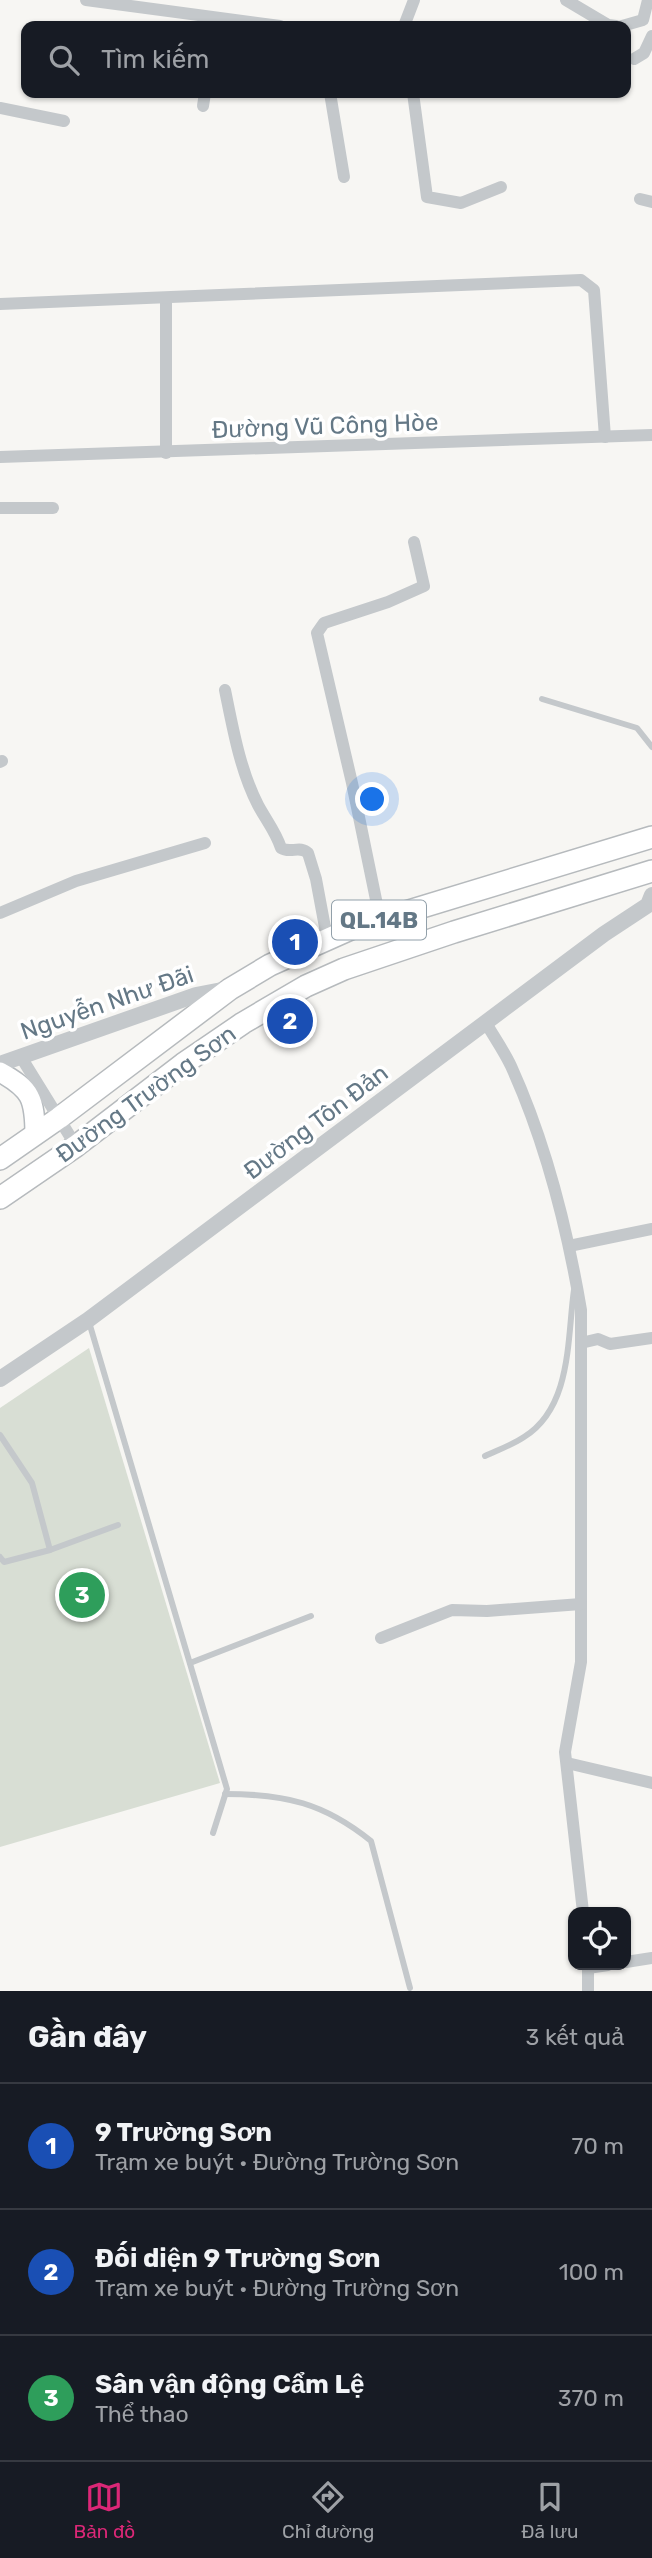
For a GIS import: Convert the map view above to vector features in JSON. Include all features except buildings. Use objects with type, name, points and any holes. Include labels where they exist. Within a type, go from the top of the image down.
[{"type":"highway","name":"Đường Trường Sơn","points":[[0,1159],[230,989],[270,965],[327,938],[380,919],[652,838]]},
{"type":"highway","name":"Đường Trường Sơn","points":[[0,1198],[76,1146],[183,1064],[243,1023],[306,986],[344,969],[454,932],[652,871]]},
{"type":"main road","points":[[1,1062],[27,1091],[35,1112],[35,1135]]},
{"type":"street","points":[[86,0],[208,21]]},
{"type":"street","points":[[406,21],[414,0]]},
{"type":"street","points":[[566,0],[601,21]]},
{"type":"street","points":[[647,22],[648,0]]},
{"type":"street","points":[[634,59],[644,52],[652,36]]},
{"type":"street","points":[[331,98],[345,177]]},
{"type":"street","points":[[414,98],[428,197],[461,203],[501,187]]},
{"type":"street","points":[[0,108],[64,121]]},
{"type":"street","points":[[0,304],[581,280],[594,290],[605,437]]},
{"type":"street","points":[[166,298],[166,453]]},
{"type":"street","name":"Đường Vũ Công Hòe","points":[[0,457],[652,435]]},
{"type":"street","points":[[0,508],[53,508]]},
{"type":"street","points":[[380,919],[317,633],[324,623],[388,602],[424,586],[414,542]]},
{"type":"street","points":[[225,690],[236,741],[258,805],[281,848],[288,851],[301,849],[308,853],[316,879],[327,938]]},
{"type":"street","points":[[0,913],[76,881],[205,843]]},
{"type":"street","name":"Đường Tôn Đản","points":[[0,1379],[89,1320],[604,934],[648,905],[652,895]]},
{"type":"street","name":"Nguyễn Như Đãi","points":[[1,1062],[196,995],[230,989]]},
{"type":"street","points":[[486,1023],[510,1064],[546,1156],[569,1246],[581,1310],[581,1662],[565,1752],[582,1907]]},
{"type":"street","points":[[21,1057],[76,1146]]},
{"type":"street","points":[[569,1246],[652,1228]]},
{"type":"street","points":[[581,1343],[598,1339],[610,1344],[652,1338]]},
{"type":"street","points":[[381,1638],[452,1610],[487,1611],[581,1604]]},
{"type":"street","points":[[567,1763],[652,1783]]},
{"type":"street","points":[[631,1961],[652,1958]]},
{"type":"street","points":[[588,1970],[588,1991]]},
{"type":"lane","points":[[542,699],[637,728],[652,747]]},
{"type":"lane","points":[[485,1456],[526,1437],[553,1409],[566,1362],[575,1278]]},
{"type":"lane","points":[[89,1320],[227,1788],[213,1833]]},
{"type":"lane","points":[[0,1434],[32,1483],[50,1550]]},
{"type":"lane","points":[[0,1557],[4,1562],[50,1550],[118,1525]]},
{"type":"lane","points":[[190,1663],[311,1616]]},
{"type":"lane","points":[[225,1794],[267,1794],[299,1802],[332,1814],[352,1825],[371,1841],[410,1988]]},
{"type":"shaded area","points":[[89,1348],[220,1783],[0,1847],[0,1408]]},
{"type":"place","name":"9 Trường Sơn","points":[[295,942]]},
{"type":"place","name":"Đối diện 9 Trường Sơn","points":[[290,1021]]},
{"type":"place","name":"Sân vận động Cẩm Lệ","points":[[82,1595]]}]
